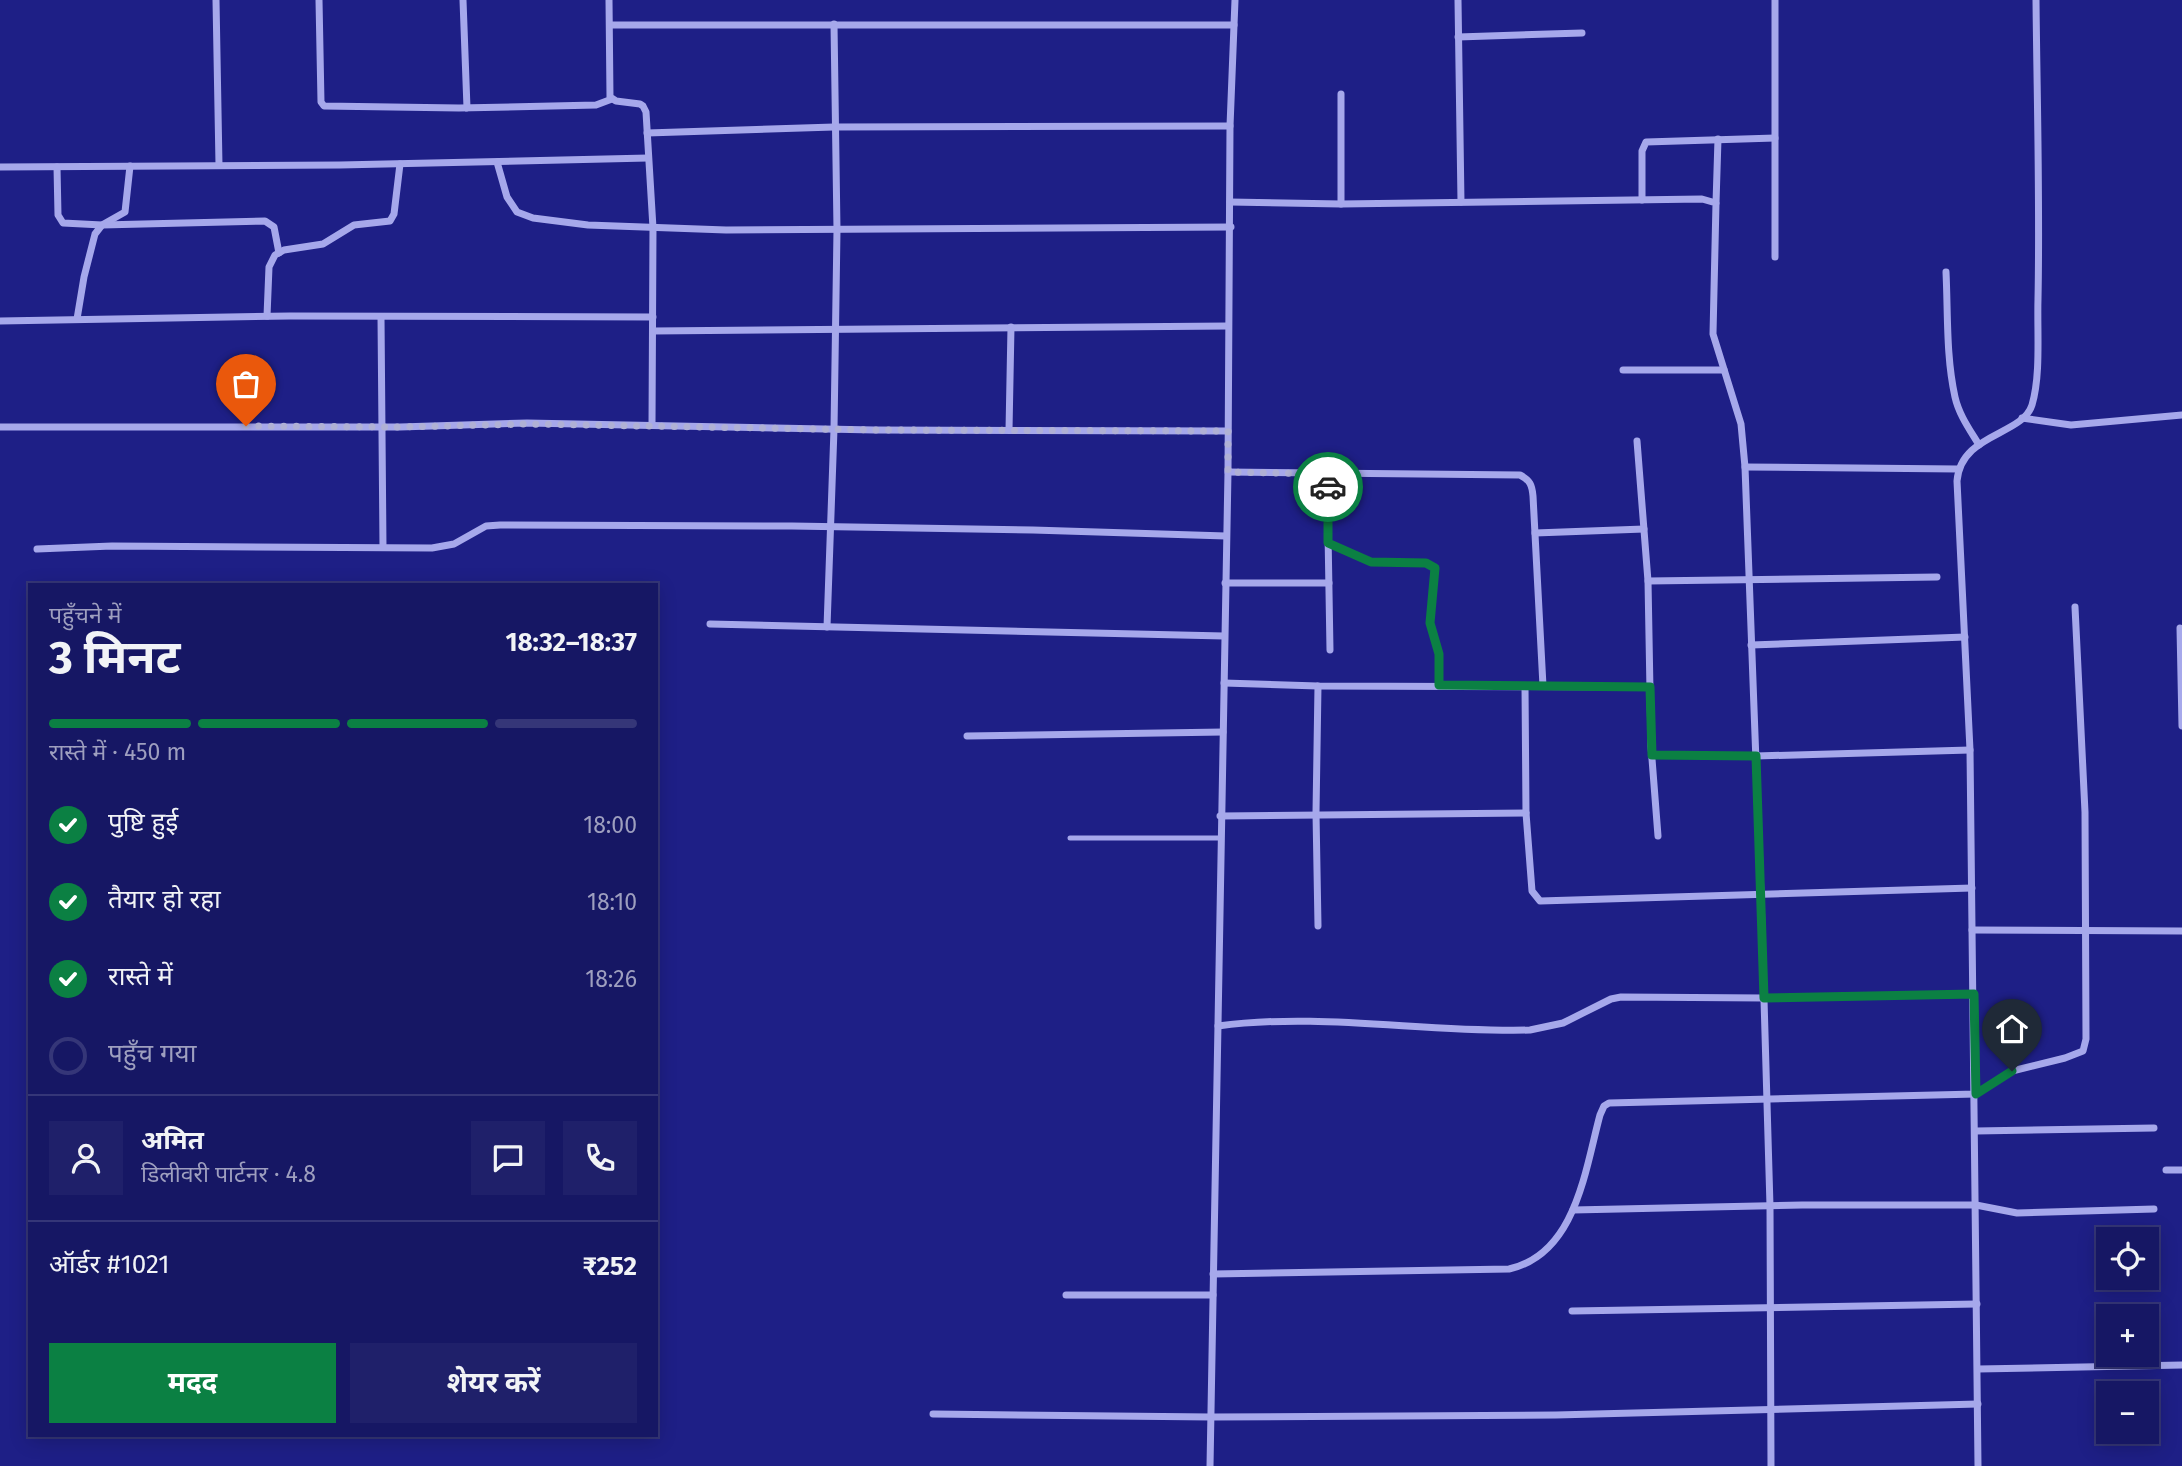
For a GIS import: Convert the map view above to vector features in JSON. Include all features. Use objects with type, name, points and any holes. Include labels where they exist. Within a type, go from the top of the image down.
[{"type":"street","points":[[216,0],[219,165]]},
{"type":"street","points":[[319,0],[321,102],[324,106],[467,108],[596,105],[612,99],[643,106],[653,228],[652,425]]},
{"type":"street","points":[[463,0],[467,108]]},
{"type":"street","points":[[609,0],[609,80],[612,99]]},
{"type":"street","points":[[1210,1466],[1228,472],[1230,126],[1235,0]]},
{"type":"street","points":[[1458,0],[1461,202]]},
{"type":"street","points":[[1775,0],[1775,257]]},
{"type":"street","points":[[1978,1466],[1976,1094],[1970,750],[1958,526],[1958,469],[1966,455],[2022,418],[2032,404],[2037,344],[2036,0]]},
{"type":"street","points":[[827,627],[832,526],[837,230],[834,24]]},
{"type":"street","points":[[610,25],[1234,25]]},
{"type":"street","points":[[1458,37],[1582,33]]},
{"type":"street","points":[[1340,204],[1341,94]]},
{"type":"street","points":[[647,133],[834,127],[1230,126]]},
{"type":"street","points":[[1642,200],[1642,152],[1646,142],[1775,138]]},
{"type":"street","points":[[1718,139],[1712,325],[1741,424],[1745,467],[1770,1206],[1771,1466]]},
{"type":"street","points":[[0,167],[400,164],[648,158]]},
{"type":"street","points":[[497,162],[508,197],[517,212],[588,225],[837,230],[1230,227]]},
{"type":"street","points":[[267,316],[271,261],[279,253],[293,247],[323,244],[358,224],[390,221],[394,214],[400,164]]},
{"type":"street","points":[[77,319],[92,243],[102,225],[125,212],[130,166]]},
{"type":"street","points":[[57,167],[60,221],[102,225],[265,221],[274,227],[279,253]]},
{"type":"street","points":[[1230,202],[1340,204],[1702,199],[1716,203]]},
{"type":"street","points":[[1946,272],[1955,397],[1961,415],[1979,445]]},
{"type":"street","points":[[0,321],[267,316],[653,317]]},
{"type":"street","points":[[381,317],[383,547]]},
{"type":"street","points":[[653,331],[1228,326]]},
{"type":"street","points":[[1009,430],[1011,327]]},
{"type":"street","points":[[1623,370],[1724,370]]},
{"type":"street","points":[[2022,418],[2071,425],[2182,415]]},
{"type":"street","points":[[0,427],[382,427],[527,424],[1228,431]]},
{"type":"street","points":[[1637,441],[1648,581],[1652,755],[1658,836]]},
{"type":"street","points":[[1745,467],[1958,469]]},
{"type":"street","points":[[1228,472],[1520,475],[1528,479],[1532,486],[1543,686]]},
{"type":"street","points":[[1327,474],[1330,650]]},
{"type":"street","points":[[37,549],[112,546],[446,547],[486,526],[832,526],[1226,536]]},
{"type":"street","points":[[1535,533],[1644,529]]},
{"type":"street","points":[[1328,543],[1371,562],[1426,563],[1435,568],[1430,623],[1439,654],[1439,685]]},
{"type":"street","points":[[1648,581],[1937,577]]},
{"type":"street","points":[[1225,583],[1329,583]]},
{"type":"street","points":[[1213,1274],[1509,1269],[1536,1258],[1556,1238],[1573,1210],[1600,1115],[1604,1106],[1609,1103],[1976,1094],[2012,1071],[2083,1051],[2085,812],[2075,607]]},
{"type":"street","points":[[710,624],[1224,636]]},
{"type":"street","points":[[2180,628],[2182,726]]},
{"type":"street","points":[[1751,645],[1965,637]]},
{"type":"street","points":[[1224,683],[1318,686],[1650,687]]},
{"type":"street","points":[[1318,686],[1318,926]]},
{"type":"street","points":[[1525,686],[1526,813],[1532,891],[1540,901],[1972,888]]},
{"type":"street","points":[[967,736],[1223,732]]},
{"type":"street","points":[[1652,755],[1756,756],[1970,750]]},
{"type":"street","points":[[1220,816],[1526,813]]},
{"type":"street","points":[[1972,930],[2182,931]]},
{"type":"street","points":[[1218,1026],[1304,1021],[1530,1030],[1563,1023],[1611,999],[1974,994]]},
{"type":"street","points":[[1976,1131],[2154,1128]]},
{"type":"street","points":[[2166,1170],[2182,1170]]},
{"type":"street","points":[[1573,1210],[1976,1205],[2006,1212],[2154,1209]]},
{"type":"street","points":[[1066,1295],[1213,1295]]},
{"type":"street","points":[[1572,1311],[1977,1304]]},
{"type":"street","points":[[1978,1369],[2182,1365]]},
{"type":"street","points":[[933,1414],[1211,1417],[1542,1415],[1978,1404]]},
{"type":"lane","points":[[1070,838],[1220,838]]},
{"type":"way so far","points":[[246,426],[527,424],[875,430],[1228,431],[1228,472],[1327,474],[1328,487]]},
{"type":"route","points":[[1328,487],[1328,543],[1371,562],[1426,563],[1435,568],[1430,623],[1439,654],[1439,685],[1650,687],[1652,755],[1756,756],[1764,998],[1974,994],[1976,1094],[2012,1071]]}]
